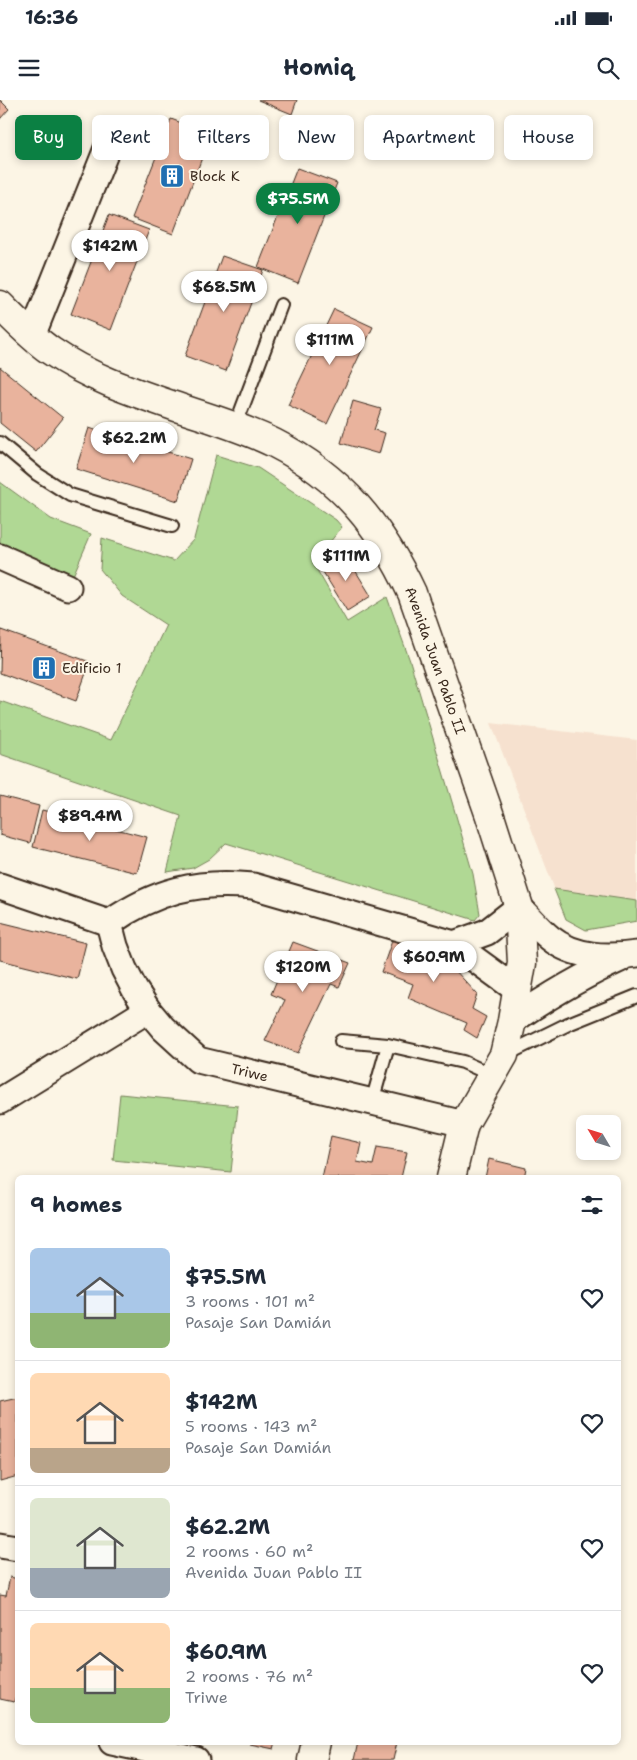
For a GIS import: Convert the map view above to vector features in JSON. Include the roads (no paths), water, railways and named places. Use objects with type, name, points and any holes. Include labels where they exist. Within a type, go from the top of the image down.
[{"type":"street","points":[[32,336],[102,160]]},
{"type":"street","name":"Avenida Juan Pablo II","points":[[0,306],[51,351],[85,371],[139,394],[235,427],[295,454],[344,492],[384,538],[396,558],[412,593],[490,816],[519,907],[522,963],[512,1021],[498,1065],[464,1124],[452,1175]]},
{"type":"street","points":[[0,557],[68,587]]},
{"type":"street","points":[[0,886],[109,923],[127,910],[167,892],[210,884],[253,886],[454,944],[517,990]]},
{"type":"street","points":[[454,944],[487,932],[519,907],[550,938],[566,948],[587,955],[633,954]]},
{"type":"street","name":"Triwe","points":[[109,923],[115,946],[135,990],[163,1028],[198,1060],[464,1124]]},
{"type":"street","points":[[512,1021],[557,990],[592,971],[633,954]]},
{"type":"street","points":[[0,1101],[148,1010]]},
{"type":"street","points":[[0,1544],[15,1547]]},
{"type":"street","points":[[126,1745],[196,1760]]},
{"type":"street","points":[[312,1760],[315,1745]]},
{"type":"lane","points":[[235,427],[281,305]]},
{"type":"lane","points":[[0,443],[37,474],[70,495],[172,526]]},
{"type":"lane","points":[[341,1041],[388,1045],[463,1062],[498,1065],[568,1024],[637,996]]},
{"type":"lane","points":[[372,1102],[388,1045]]},
{"type":"place","name":"Block K","points":[[172,176]]},
{"type":"place","name":"Edificio 1","points":[[44,668]]}]
